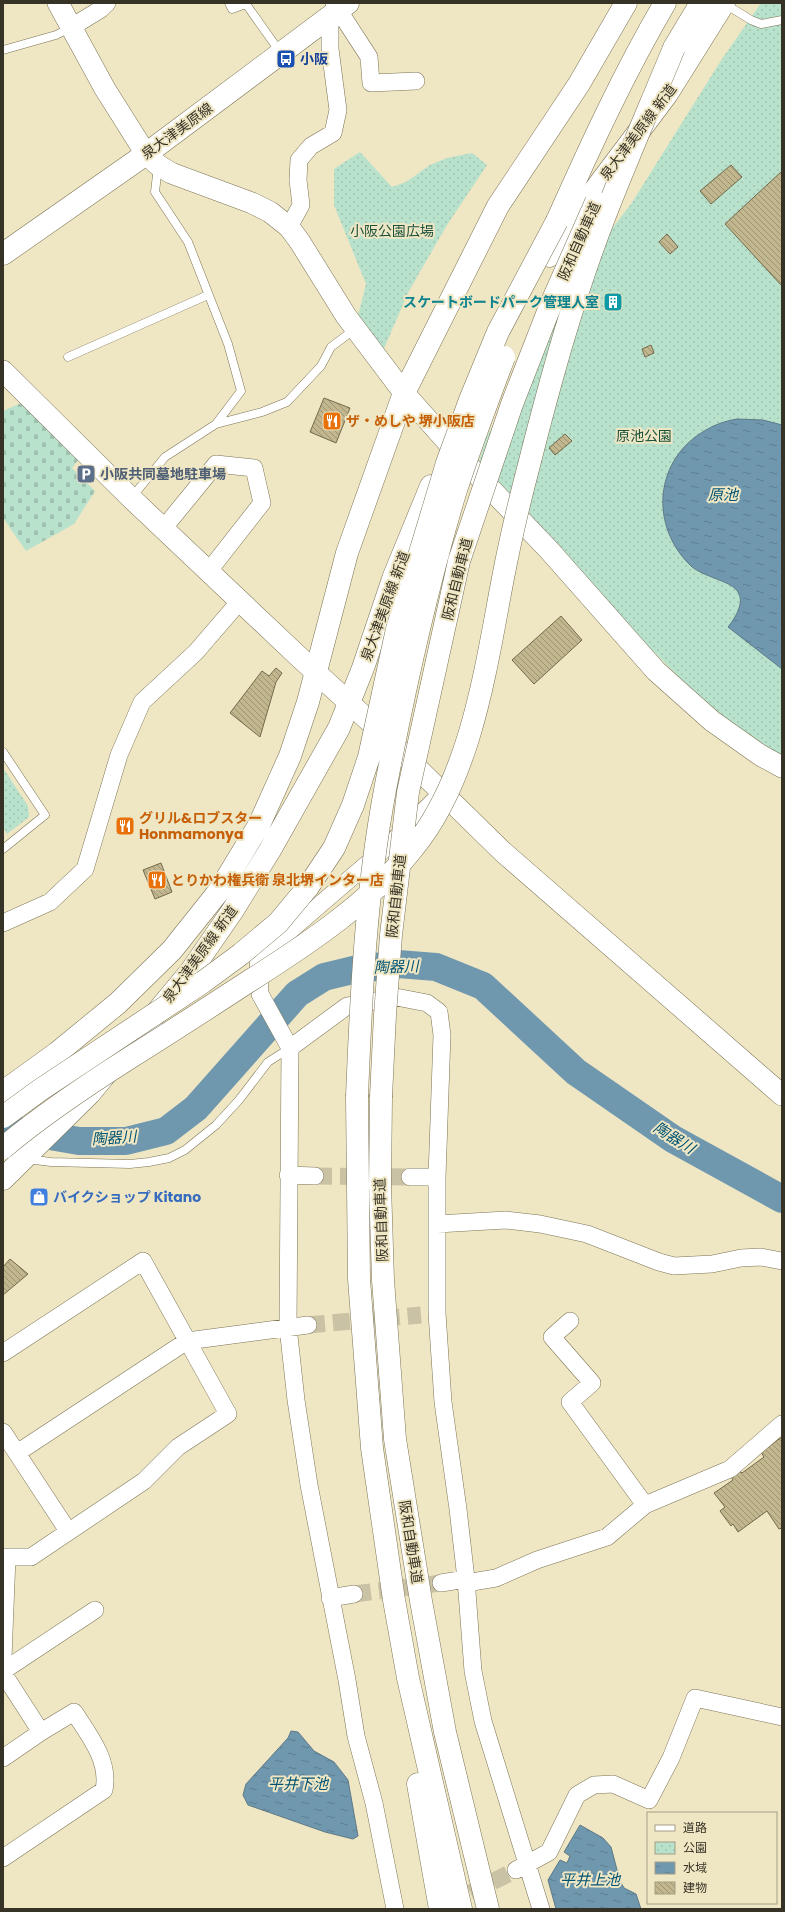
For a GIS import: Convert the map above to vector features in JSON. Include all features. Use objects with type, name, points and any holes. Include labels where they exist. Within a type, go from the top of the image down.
[{"type":"main road","name":"泉大津美原線 新道","points":[[3,1092],[57,1053],[118,1003],[172,950],[219,891],[259,825],[290,756],[308,702],[348,553],[404,393],[498,206],[580,84],[626,3]]},
{"type":"main road","name":"阪和自動車道","points":[[461,1909],[408,1678],[394,1600],[372,1448],[358,1279],[357,1097],[360,1017],[374,869],[385,791],[408,682],[433,571],[456,492],[515,325],[557,221],[592,144],[647,35],[665,3]]},
{"type":"main road","name":"阪和自動車道","points":[[488,1909],[445,1732],[421,1601],[395,1439],[383,1280],[380,1185],[381,1097],[390,943],[408,792],[459,561],[512,404],[551,304],[592,210],[615,162],[674,48],[700,3]]},
{"type":"main road","name":"泉大津美原線 新道","points":[[3,1178],[76,1109],[191,971],[229,916],[270,850],[314,775],[339,728],[350,703],[394,576],[427,498],[456,418],[483,368],[566,227],[667,94],[724,3]]},
{"type":"main road","name":"泉大津美原線","points":[[3,254],[152,159],[338,8]]},
{"type":"main road","points":[[3,1148],[100,1078],[285,958],[322,932],[360,902],[389,876],[415,847],[434,818],[465,747],[478,702],[490,651],[503,577],[528,468],[553,377],[578,295],[603,219],[674,48]]},
{"type":"main road","points":[[3,1117],[46,1086],[203,982],[241,954],[278,923],[308,887],[334,848],[353,805],[370,757],[397,629],[447,463],[470,400],[498,332],[557,221]]},
{"type":"main road","points":[[408,1678],[409,1728],[440,1909]]},
{"type":"main road","points":[[473,1844],[493,1909]]},
{"type":"street","points":[[58,3],[70,28],[105,89],[152,159],[171,174],[252,203],[270,212],[289,227],[355,328],[404,393],[466,463],[549,550],[656,671],[712,721],[760,755],[782,766]]},
{"type":"street","points":[[70,28],[101,9],[107,3]]},
{"type":"street","points":[[338,8],[369,57],[371,82],[416,81]]},
{"type":"street","points":[[289,227],[301,205],[298,180],[299,160],[311,146],[333,132],[338,110],[330,49],[338,8]]},
{"type":"street","points":[[3,371],[131,498],[239,602],[350,703],[503,852],[782,1094]]},
{"type":"street","points":[[163,528],[216,464],[254,468],[262,503],[208,572]]},
{"type":"street","points":[[3,924],[50,902],[85,869],[119,755],[142,702],[196,652],[239,602]]},
{"type":"street","points":[[395,1909],[374,1803],[356,1736],[348,1680],[330,1598],[296,1400],[288,1327],[290,1048],[260,994],[258,958],[388,846],[443,792]]},
{"type":"street","points":[[290,1048],[347,1006],[396,997],[427,1003],[439,1012],[442,1036],[437,1177],[437,1224],[429,1314],[458,1508],[466,1581],[473,1671],[483,1720],[522,1867],[541,1909]]},
{"type":"street","points":[[288,1175],[315,1176]]},
{"type":"street","points":[[410,1177],[437,1177]]},
{"type":"street","points":[[437,1224],[506,1220],[540,1224],[588,1234],[659,1262],[674,1266],[712,1264],[740,1258],[762,1257],[782,1261]]},
{"type":"street","points":[[3,1353],[143,1261],[228,1414],[178,1447],[144,1481],[31,1557],[5,1557],[3,1658]]},
{"type":"street","points":[[570,1321],[552,1337],[592,1383],[570,1402],[645,1505]]},
{"type":"street","points":[[17,1453],[187,1340],[308,1325]]},
{"type":"street","points":[[441,1583],[496,1578],[537,1560],[607,1537],[645,1505],[730,1469],[782,1424]]},
{"type":"street","points":[[3,1432],[68,1531]]},
{"type":"street","points":[[330,1598],[354,1594]]},
{"type":"street","points":[[41,1732],[3,1672],[95,1610]]},
{"type":"street","points":[[522,1867],[549,1852],[577,1795],[594,1785],[613,1784],[649,1800],[671,1758],[695,1698],[782,1716]]},
{"type":"street","points":[[3,1758],[74,1712],[97,1747],[106,1779],[104,1790],[3,1858]]},
{"type":"lane","points":[[229,3],[232,9],[246,4],[281,54]]},
{"type":"lane","points":[[724,3],[751,20],[761,24],[782,20]]},
{"type":"lane","points":[[3,50],[56,35],[70,28]]},
{"type":"lane","points":[[152,159],[155,192],[188,242],[228,344],[241,390],[216,424]]},
{"type":"lane","points":[[68,357],[208,295]]},
{"type":"lane","points":[[131,498],[165,456],[216,424],[262,412],[287,402],[321,366],[331,347],[355,328]]},
{"type":"lane","points":[[3,752],[45,815],[3,849]]},
{"type":"lane","points":[[27,1156],[51,1162],[130,1164],[169,1158],[185,1150],[216,1125],[239,1100],[268,1062],[290,1048]]},
{"type":"green space","name":"原池公園","points":[[761,3],[782,3],[782,756],[722,717],[689,687],[638,636],[527,511],[479,461],[487,436],[576,275],[631,204],[722,59]]},
{"type":"green space","name":"小阪公園広場","points":[[360,152],[392,187],[406,182],[430,165],[447,158],[472,153],[487,165],[447,225],[409,291],[382,353],[358,316],[366,284],[334,205],[334,169]]},
{"type":"green space","points":[[21,403],[79,459],[72,468],[95,491],[74,524],[26,551],[3,518],[3,411]]},
{"type":"green space","points":[[3,768],[28,806],[29,817],[7,834],[3,827]]},
{"type":"water","name":"原池","points":[[737,419],[763,420],[782,425],[782,669],[728,627],[740,606],[740,596],[738,592],[730,585],[696,570],[691,566],[677,550],[668,532],[664,513],[663,494],[667,475],[676,458],[689,443],[706,430],[721,423]]},
{"type":"water","name":"平井下池","points":[[291,1731],[298,1732],[314,1751],[334,1762],[348,1780],[358,1836],[353,1839],[325,1832],[248,1805],[243,1795],[246,1784],[288,1738]]},
{"type":"water","name":"平井上池","points":[[580,1825],[603,1838],[611,1847],[620,1881],[624,1888],[636,1894],[641,1909],[556,1909],[548,1880],[560,1860],[567,1863],[570,1856],[564,1852]]},
{"type":"building","points":[[731,165],[742,177],[711,204],[700,191]]},
{"type":"building","points":[[782,171],[782,286],[725,224]]},
{"type":"building","points":[[667,234],[678,247],[670,254],[659,242]]},
{"type":"building","name":"スケートボードパーク管理人室","points":[[610,295],[619,296],[616,309],[608,308]]},
{"type":"building","points":[[651,345],[654,353],[645,357],[642,349]]},
{"type":"building","points":[[324,398],[350,408],[336,443],[310,432]]},
{"type":"building","points":[[565,434],[572,441],[555,455],[549,448]]},
{"type":"building","points":[[561,616],[582,640],[534,684],[512,660]]},
{"type":"building","points":[[276,668],[282,673],[276,682],[260,737],[230,713],[262,671],[269,676]]},
{"type":"building","points":[[161,863],[172,892],[155,899],[143,870]]},
{"type":"building","points":[[10,1259],[28,1274],[3,1295],[3,1267]]},
{"type":"building","points":[[782,1437],[782,1528],[779,1529],[767,1511],[738,1532],[733,1524],[731,1526],[720,1511],[725,1507],[714,1493],[733,1480],[731,1477],[740,1471],[742,1473],[764,1457],[761,1452]]},
{"type":"waterway","name":"陶器川","points":[[3,1128],[79,1141],[126,1141],[166,1131],[196,1108],[297,994],[324,977],[353,970],[398,964],[436,967],[483,986],[576,1072],[673,1139],[782,1199]]},
{"type":"tunnel","points":[[315,1176],[410,1177]]},
{"type":"tunnel","points":[[308,1325],[421,1315]]},
{"type":"tunnel","points":[[354,1594],[441,1583]]},
{"type":"tunnel","points":[[448,1904],[516,1870]]},
{"type":"place","name":"小阪","points":[[286,59]]},
{"type":"place","name":"スケートボードパーク管理人室","points":[[613,302]]},
{"type":"place","name":"ザ・めしや 堺小阪店","points":[[332,421]]},
{"type":"place","name":"小阪共同墓地駐車場","points":[[86,474]]},
{"type":"place","name":"グリル&ロブスター Honmamonya","points":[[125,826]]},
{"type":"place","name":"とりかわ権兵衛 泉北堺インター店","points":[[157,880]]},
{"type":"place","name":"バイクショップ Kitano","points":[[39,1197]]}]
